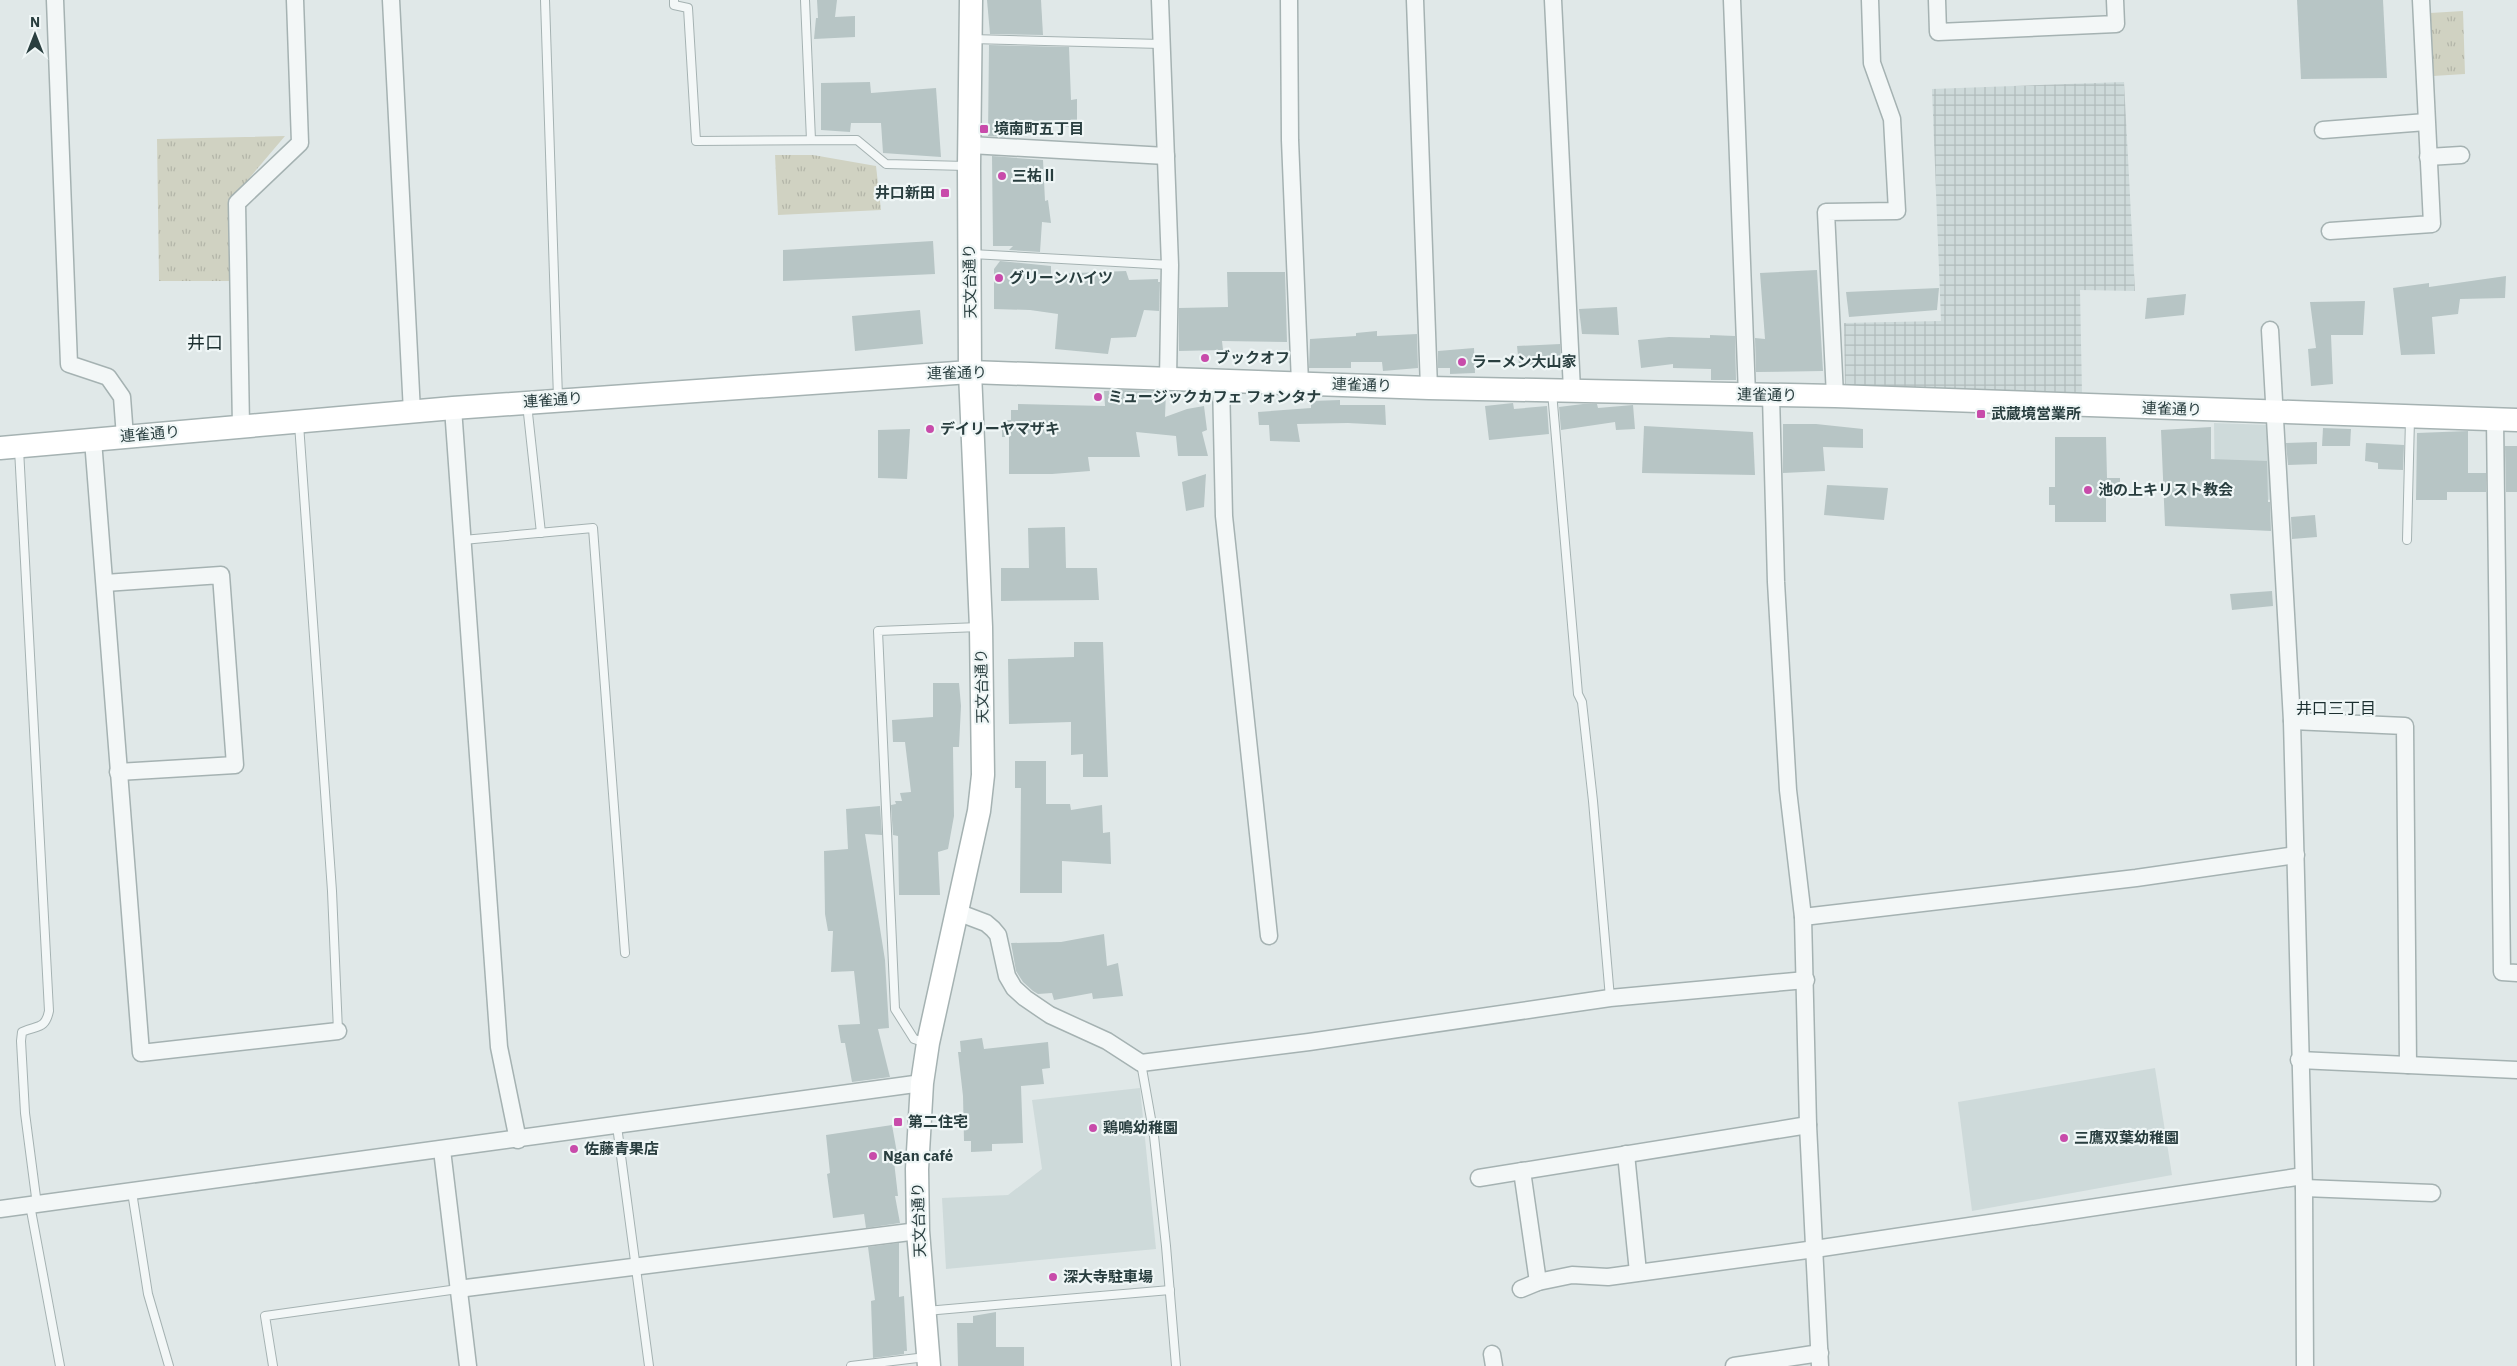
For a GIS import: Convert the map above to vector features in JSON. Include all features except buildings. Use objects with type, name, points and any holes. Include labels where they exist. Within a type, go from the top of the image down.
[{"type":"main road","name":"天文台通り","points":[[929,1361],[918,1231],[917,1169],[922,1083],[928,1043],[979,811],[983,775],[981,626],[970,372],[971,0]]},
{"type":"main road","name":"連雀通り","points":[[9,447],[527,402],[970,372],[1429,388],[1836,396],[2517,420]]},
{"type":"street","points":[[55,0],[69,364],[108,378],[122,397],[125,437]]},
{"type":"street","points":[[241,426],[237,203],[300,143],[295,0]]},
{"type":"street","points":[[391,0],[412,412]]},
{"type":"street","points":[[1160,0],[1170,265],[1168,379]]},
{"type":"street","points":[[1289,0],[1290,140],[1300,383]]},
{"type":"street","points":[[1415,0],[1429,388]]},
{"type":"street","points":[[1553,0],[1562,390]]},
{"type":"street","points":[[1732,0],[1747,395]]},
{"type":"street","points":[[1836,396],[1826,212],[1897,211],[1892,119],[1872,63],[1870,0]]},
{"type":"street","points":[[1937,0],[1938,32],[2116,24],[2115,0]]},
{"type":"street","points":[[2330,231],[2432,224],[2421,0]]},
{"type":"street","points":[[2324,130],[2426,122]]},
{"type":"street","points":[[970,155],[1166,156]]},
{"type":"street","points":[[2428,157],[2461,155]]},
{"type":"street","points":[[2270,330],[2292,721],[2303,1182],[2304,1366]]},
{"type":"street","points":[[1221,381],[1224,516],[1269,936]]},
{"type":"street","points":[[1734,1366],[1820,1360],[1808,1125],[1803,917],[1788,790],[1777,591],[1770,396]]},
{"type":"street","points":[[453,408],[499,1047],[518,1140]]},
{"type":"street","points":[[2495,420],[2502,972],[2517,973]]},
{"type":"street","points":[[93,440],[140,1053],[338,1031]]},
{"type":"street","points":[[105,583],[221,575],[235,765],[118,772]]},
{"type":"street","points":[[2292,721],[2405,726],[2408,1064]]},
{"type":"street","points":[[1803,917],[2126,879],[2296,855]]},
{"type":"street","points":[[957,912],[986,923],[998,935],[1007,976],[1014,988],[1025,998],[1050,1015],[1106,1041],[1141,1063],[1309,1042],[1610,998],[1806,980]]},
{"type":"street","points":[[2299,1060],[2517,1070]]},
{"type":"street","points":[[0,1209],[518,1140],[922,1083]]},
{"type":"street","points":[[1479,1178],[1808,1125]]},
{"type":"street","points":[[442,1150],[468,1366]]},
{"type":"street","points":[[1626,1154],[1638,1272]]},
{"type":"street","points":[[1522,1171],[1538,1282]]},
{"type":"street","points":[[1521,1288],[1538,1282],[1572,1275],[1608,1277],[2303,1182],[2432,1193]]},
{"type":"street","points":[[458,1288],[918,1231]]},
{"type":"lane","points":[[545,0],[558,400]]},
{"type":"lane","points":[[674,0],[674,5],[688,8],[696,141],[857,140],[886,164],[970,155]]},
{"type":"lane","points":[[805,0],[811,140]]},
{"type":"lane","points":[[972,39],[1161,44]]},
{"type":"lane","points":[[969,254],[1170,265]]},
{"type":"lane","points":[[1562,390],[1578,694],[1582,702],[1594,801],[1610,998]]},
{"type":"lane","points":[[527,402],[541,533]]},
{"type":"lane","points":[[2407,540],[2410,417]]},
{"type":"lane","points":[[299,421],[332,891],[338,1031]]},
{"type":"lane","points":[[9,447],[49,1011],[46,1022],[41,1027],[22,1032],[21,1041],[25,1113],[34,1205],[60,1366]]},
{"type":"lane","points":[[462,540],[593,528],[625,953]]},
{"type":"lane","points":[[928,1043],[914,1039],[895,1009],[878,631],[981,626]]},
{"type":"lane","points":[[1141,1063],[1154,1136],[1176,1366]]},
{"type":"lane","points":[[617,1126],[649,1366]]},
{"type":"lane","points":[[132,1192],[148,1294],[169,1366]]},
{"type":"lane","points":[[273,1366],[265,1316],[458,1288]]},
{"type":"lane","points":[[926,1311],[1170,1290]]},
{"type":"lane","points":[[852,1366],[929,1361]]},
{"type":"shaded area","points":[[2124,82],[2135,291],[2080,290],[2082,394],[1845,385],[1844,323],[1941,321],[1932,89]]},
{"type":"shaded area","points":[[2214,423],[2270,425],[2275,500],[2215,498]]},
{"type":"shaded area","name":"三鷹双葉幼稚園","points":[[2155,1068],[2172,1175],[1972,1211],[1958,1102]]},
{"type":"shaded area","points":[[1140,1088],[1156,1249],[946,1269],[942,1198],[1008,1195],[1042,1169],[1032,1100]]},
{"type":"green space","points":[[2463,11],[2465,74],[2433,76],[2430,13]]},
{"type":"green space","points":[[285,136],[229,202],[231,281],[159,281],[157,139]]},
{"type":"green space","points":[[775,155],[813,155],[876,166],[881,210],[778,215]]},
{"type":"place","name":"境南町五丁目","points":[[984,129]]},
{"type":"place","name":"三祐Ⅱ","points":[[1002,176]]},
{"type":"place","name":"井口新田","points":[[945,193]]},
{"type":"place","name":"グリーンハイツ","points":[[999,278]]},
{"type":"place","name":"ブックオフ","points":[[1205,358]]},
{"type":"place","name":"ラーメン大山家","points":[[1462,362]]},
{"type":"place","name":"ミュージックカフェ フォンタナ","points":[[1098,397]]},
{"type":"place","name":"武蔵境営業所","points":[[1981,414]]},
{"type":"place","name":"デイリーヤマザキ","points":[[930,429]]},
{"type":"place","name":"池の上キリスト教会","points":[[2088,490]]},
{"type":"place","name":"第二住宅","points":[[898,1122]]},
{"type":"place","name":"鶏鳴幼稚園","points":[[1093,1128]]},
{"type":"place","name":"三鷹双葉幼稚園","points":[[2064,1138]]},
{"type":"place","name":"佐藤青果店","points":[[574,1149]]},
{"type":"place","name":"Ngan café","points":[[873,1156]]},
{"type":"place","name":"深大寺駐車場","points":[[1053,1277]]},
{"type":"district","name":"井口","points":[[205,343]]},
{"type":"district","name":"井口三丁目","points":[[2336,708]]}]
